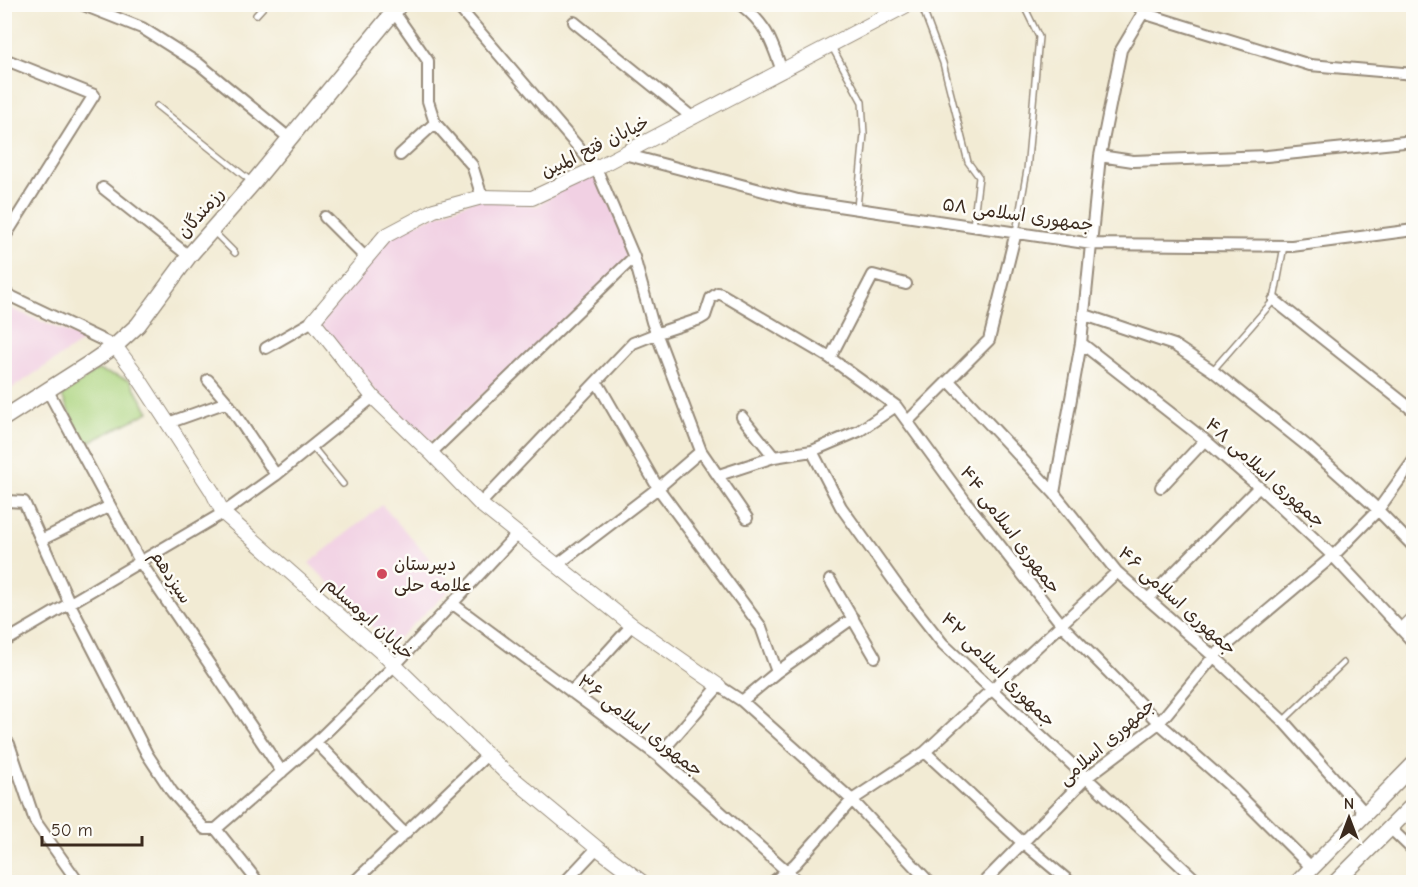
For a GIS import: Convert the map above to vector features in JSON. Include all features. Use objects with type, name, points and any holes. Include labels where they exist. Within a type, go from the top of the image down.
[{"type":"main road","name":"رزمندگان","points":[[4,418],[115,346],[138,325],[189,256],[253,183],[397,8]]},
{"type":"main road","points":[[1298,882],[1413,764]]},
{"type":"main road","points":[[1335,882],[1413,804]]},
{"type":"street","points":[[81,4],[142,28],[190,58],[290,138]]},
{"type":"street","points":[[456,4],[596,168],[634,257],[652,322],[701,452],[747,518]]},
{"type":"street","points":[[740,4],[768,34],[782,71]]},
{"type":"street","name":"خیابان فتح المبین","points":[[313,321],[385,236],[434,210],[482,197],[532,198],[624,154],[909,4]]},
{"type":"street","points":[[1054,493],[1085,315],[1100,156],[1121,50],[1142,7],[1310,65],[1413,74]]},
{"type":"street","points":[[397,8],[428,61],[428,101],[435,123],[472,165],[482,197]]},
{"type":"street","points":[[574,22],[693,118]]},
{"type":"street","points":[[6,62],[94,95],[6,232]]},
{"type":"street","points":[[400,155],[435,123]]},
{"type":"street","points":[[1100,156],[1133,161],[1267,156],[1413,141]]},
{"type":"street","name":"جمهوری اسلامی ۵۸","points":[[624,154],[798,200],[1092,244],[1284,246],[1413,230]]},
{"type":"street","points":[[103,188],[189,256]]},
{"type":"street","points":[[325,217],[366,258]]},
{"type":"street","points":[[908,421],[989,340],[1016,232]]},
{"type":"street","points":[[431,453],[634,257]]},
{"type":"street","points":[[830,358],[873,275],[906,284]]},
{"type":"street","points":[[4,293],[115,346]]},
{"type":"street","name":"جمهوری اسلامی ۴۴","points":[[658,333],[705,316],[711,298],[717,293],[830,358],[896,406],[966,502],[1062,624],[1159,723],[1228,784],[1312,868]]},
{"type":"street","points":[[1274,300],[1413,411]]},
{"type":"street","points":[[1085,315],[1174,345],[1213,371],[1306,445],[1378,510],[1413,547]]},
{"type":"street","points":[[266,348],[313,321],[373,397],[480,504],[633,625],[742,701],[852,800],[929,882]]},
{"type":"street","points":[[480,504],[633,343],[658,333]]},
{"type":"street","name":"جمهوری اسلامی ۴۸","points":[[1081,343],[1205,440],[1258,487],[1333,556],[1413,643]]},
{"type":"street","name":"خیابان ابومسلم","points":[[115,346],[134,371],[212,491],[223,513],[394,666],[488,753],[503,770],[642,882]]},
{"type":"street","points":[[208,380],[227,402],[276,475]]},
{"type":"street","name":"جمهوری اسلامی ۴۶","points":[[949,381],[1054,493],[1117,572],[1283,721],[1365,813]]},
{"type":"street","points":[[597,382],[658,488],[761,627],[777,672]]},
{"type":"street","name":"سیزدهم","points":[[48,391],[141,562],[282,772]]},
{"type":"street","points":[[4,642],[223,513],[276,475],[373,397]]},
{"type":"street","points":[[168,423],[227,402]]},
{"type":"street","points":[[719,475],[774,457],[813,451],[859,431],[896,406]]},
{"type":"street","points":[[742,417],[774,457]]},
{"type":"street","points":[[1161,487],[1205,440]]},
{"type":"street","name":"جمهوری اسلامی ۴۲","points":[[813,451],[841,507],[899,588],[943,644],[1198,882]]},
{"type":"street","points":[[557,565],[701,452]]},
{"type":"street","name":"جمهوری اسلامی","points":[[984,882],[1086,778],[1159,723],[1214,657],[1333,556],[1378,510],[1413,460]]},
{"type":"street","points":[[1149,599],[1258,487]]},
{"type":"street","points":[[4,497],[7,501],[24,502],[70,604],[142,744],[172,792],[205,829],[216,829],[316,742],[394,666],[517,534]]},
{"type":"street","points":[[41,540],[110,506]]},
{"type":"street","points":[[773,882],[795,864],[852,800],[925,752],[1117,572]]},
{"type":"street","points":[[831,580],[875,657]]},
{"type":"street","name":"جمهوری اسلامی ۳۶","points":[[453,604],[658,756],[799,882]]},
{"type":"street","points":[[1401,629],[1413,616]]},
{"type":"street","points":[[742,701],[777,672],[853,618]]},
{"type":"street","points":[[571,693],[633,625]]},
{"type":"street","points":[[658,756],[719,686]]},
{"type":"street","points":[[4,739],[9,744],[35,821],[78,882]]},
{"type":"street","points":[[316,742],[405,834]]},
{"type":"street","points":[[925,752],[1023,843],[1070,882]]},
{"type":"street","points":[[354,882],[488,753]]},
{"type":"street","points":[[4,776],[15,767]]},
{"type":"street","points":[[1390,828],[1413,851]]},
{"type":"street","points":[[216,829],[258,882]]},
{"type":"street","points":[[565,882],[597,848]]},
{"type":"lane","points":[[256,15],[266,4]]},
{"type":"lane","points":[[921,4],[943,63],[968,162],[979,177],[973,226]]},
{"type":"lane","points":[[1016,232],[1028,170],[1039,37],[1023,4]]},
{"type":"lane","points":[[831,45],[862,102],[864,134],[857,208]]},
{"type":"lane","points":[[157,106],[253,183]]},
{"type":"lane","points":[[212,230],[235,253]]},
{"type":"lane","points":[[1213,371],[1274,300],[1284,246]]},
{"type":"lane","points":[[312,446],[343,484]]},
{"type":"lane","points":[[1283,721],[1343,663]]},
{"type":"shaded area","points":[[596,168],[634,257],[425,447],[313,321],[385,236],[482,197],[537,206]]},
{"type":"shaded area","points":[[5,306],[85,340],[5,393]]},
{"type":"shaded area","name":"دبیرستان علامه حلی","points":[[382,505],[454,586],[391,645],[309,563]]},
{"type":"green space","points":[[97,370],[130,380],[149,412],[84,445],[62,396]]},
{"type":"place","name":"دبیرستان علامه حلی","points":[[382,574]]}]
